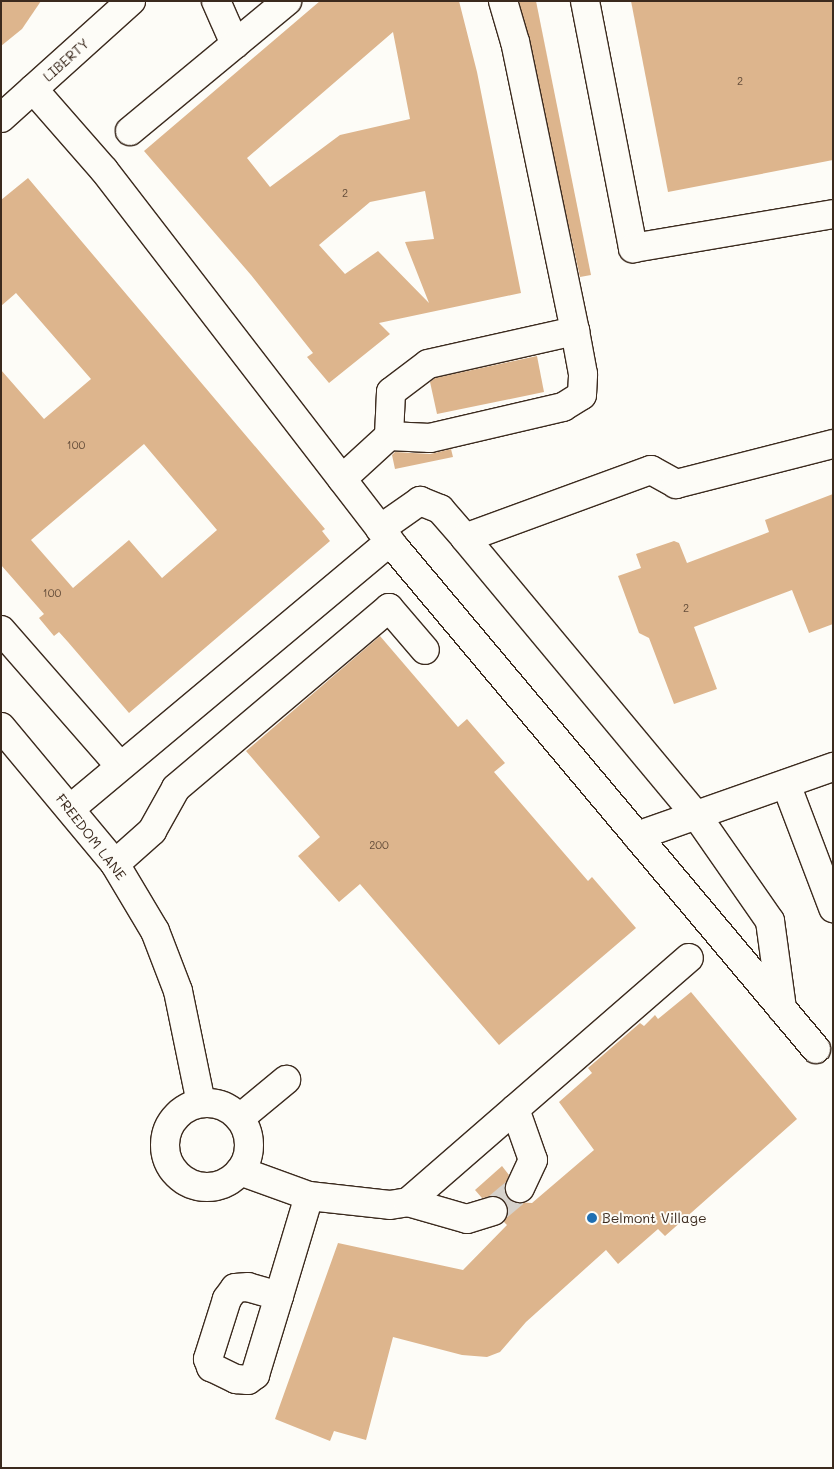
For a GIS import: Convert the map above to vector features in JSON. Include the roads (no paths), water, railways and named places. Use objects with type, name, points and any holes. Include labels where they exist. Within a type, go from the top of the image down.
[{"type":"street","name":"LIBERTY","points":[[1,118],[132,1]]},
{"type":"street","points":[[216,1],[235,44]]},
{"type":"street","points":[[130,131],[287,1]]},
{"type":"street","points":[[389,436],[430,438],[563,407],[582,395],[584,374],[515,42],[503,1]]},
{"type":"street","points":[[585,1],[633,248],[833,214]]},
{"type":"street","points":[[34,88],[104,170],[385,535],[816,1050]]},
{"type":"street","points":[[342,479],[389,436],[391,392],[428,364],[575,331]]},
{"type":"street","points":[[465,538],[652,470],[676,484],[833,444]]},
{"type":"street","points":[[70,809],[385,535],[420,501],[440,509],[697,816],[770,921],[782,1009]]},
{"type":"street","points":[[115,864],[152,831],[176,788],[390,608],[425,650]]},
{"type":"street","points":[[1,630],[120,766]]},
{"type":"street","name":"FREEDOM LANE","points":[[1,727],[115,864],[155,931],[178,991],[202,1103]]},
{"type":"street","points":[[637,836],[833,767]]},
{"type":"street","points":[[786,784],[833,908]]},
{"type":"street","points":[[408,1202],[689,958]]},
{"type":"street","points":[[240,1118],[286,1080]]},
{"type":"street","points":[[202,1103],[222,1106],[240,1118],[249,1144],[240,1171],[223,1183],[203,1187],[190,1183],[170,1165],[165,1145],[169,1125],[177,1114],[202,1103]]},
{"type":"street","points":[[515,1109],[533,1160],[520,1188]]},
{"type":"street","points":[[240,1171],[309,1196],[390,1205],[408,1202],[467,1219],[494,1211]]},
{"type":"street","points":[[279,1296],[309,1196]]},
{"type":"tunnel","points":[[493,1211],[520,1188]]},
{"type":"place","name":"Belmont Village","points":[[592,1218]]}]
